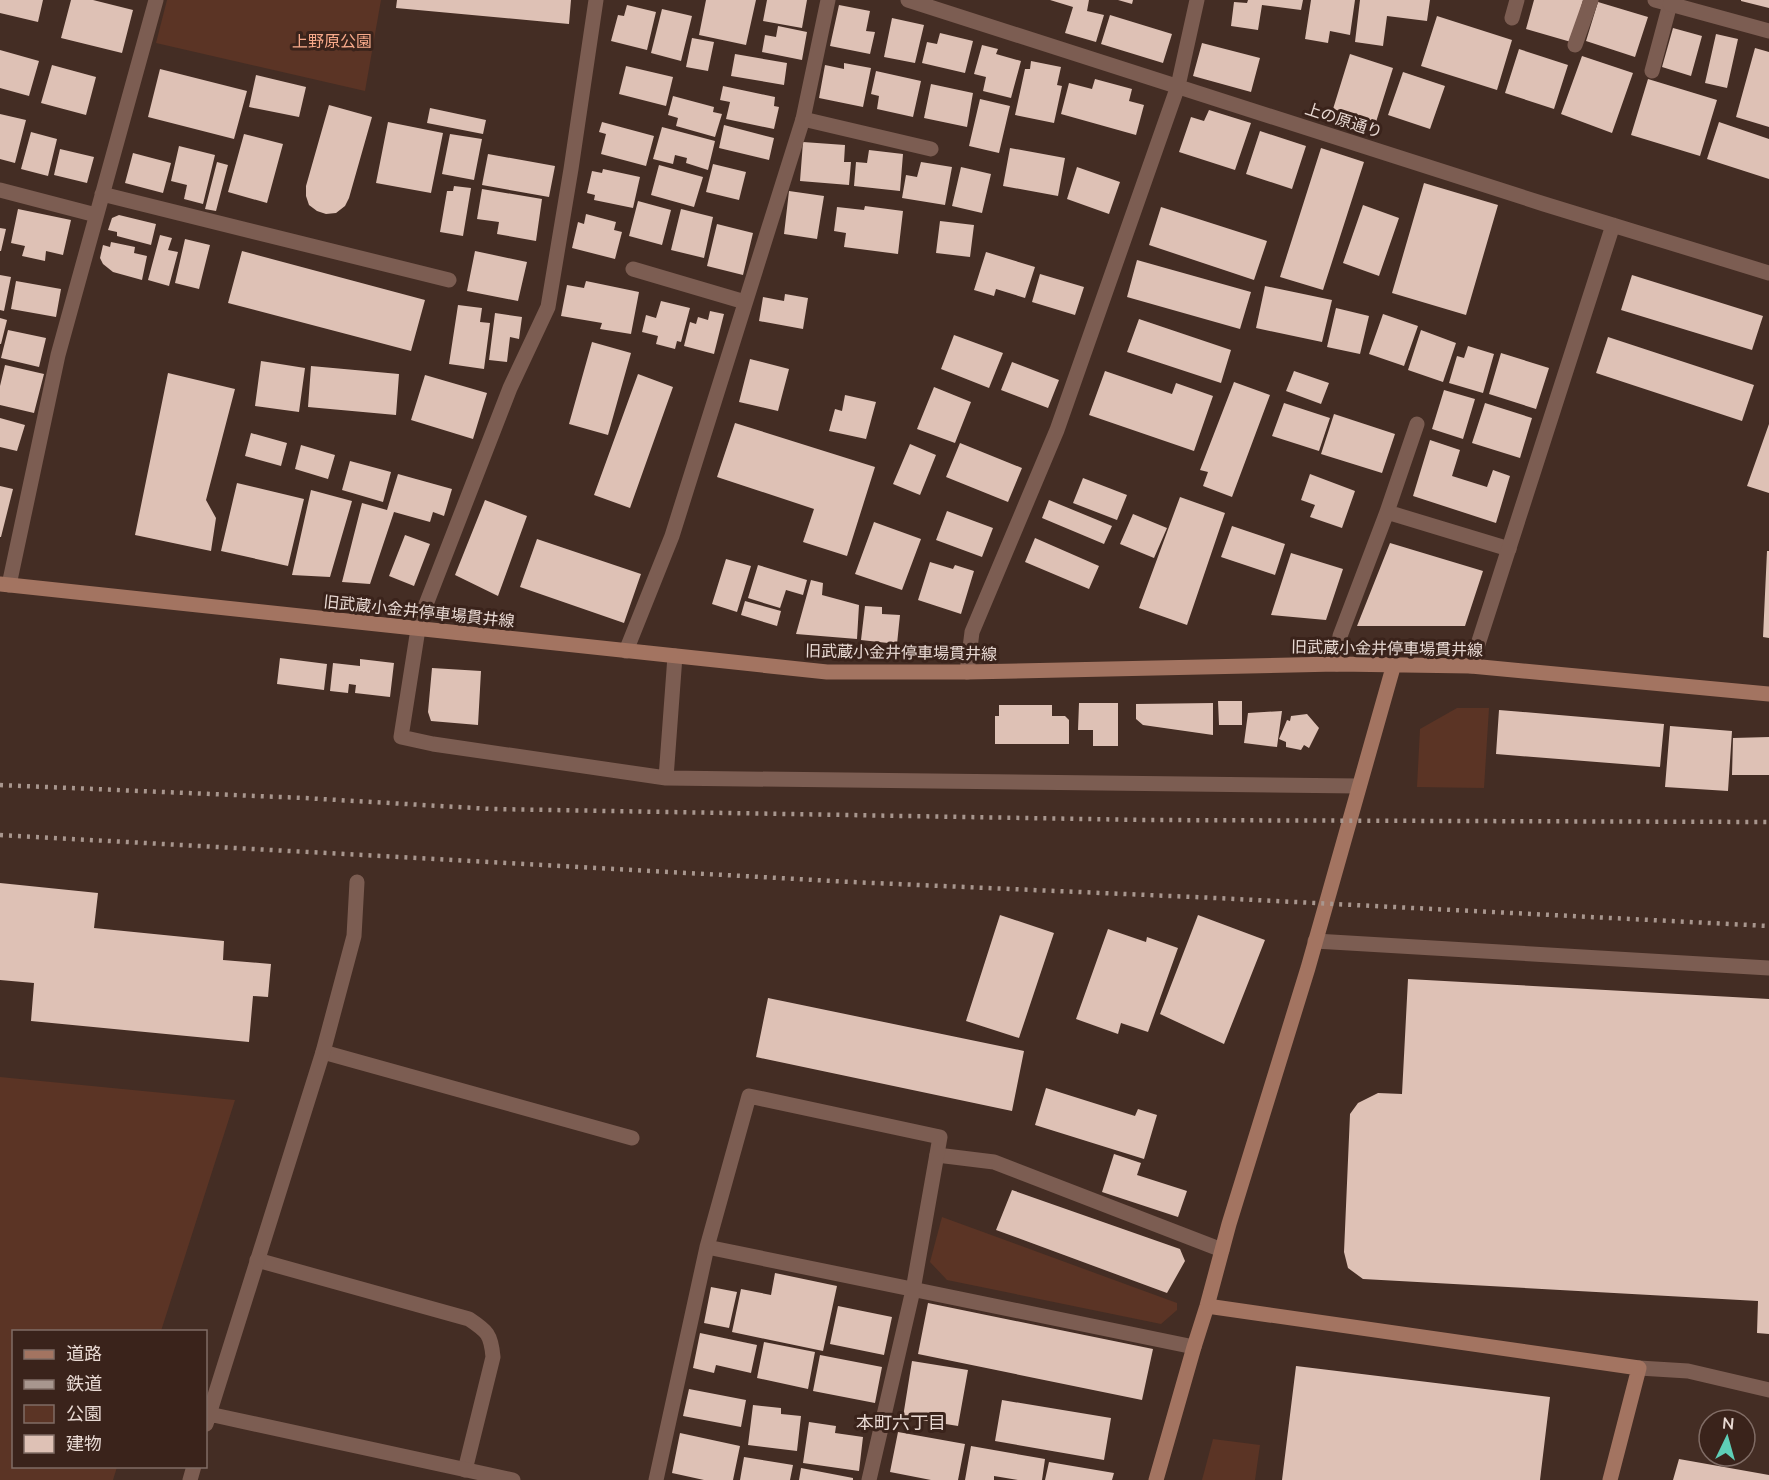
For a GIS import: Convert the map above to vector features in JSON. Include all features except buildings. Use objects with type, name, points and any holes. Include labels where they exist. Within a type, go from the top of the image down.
[{"type":"street","points":[[4,584],[58,355],[156,0]]},
{"type":"street","points":[[596,0],[548,307],[505,399],[425,607],[418,629],[401,737],[433,744],[666,778],[1359,786]]},
{"type":"street","points":[[626,651],[672,536],[803,119],[828,0]]},
{"type":"street","name":"上の原通り","points":[[908,0],[1769,273]]},
{"type":"street","points":[[967,672],[972,632],[1057,429],[1178,86],[1197,0]]},
{"type":"street","points":[[1512,18],[1517,0]]},
{"type":"street","points":[[1575,45],[1591,0]]},
{"type":"street","points":[[1655,0],[1671,2],[1769,31]]},
{"type":"street","points":[[1652,71],[1671,2]]},
{"type":"street","points":[[803,119],[931,149]]},
{"type":"street","points":[[0,190],[96,214]]},
{"type":"street","points":[[102,194],[449,280]]},
{"type":"street","points":[[1471,666],[1613,225]]},
{"type":"street","points":[[633,269],[745,302]]},
{"type":"street","points":[[1337,664],[1340,636],[1387,512],[1417,424]]},
{"type":"street","points":[[1387,512],[1509,549]]},
{"type":"street","name":"旧武蔵小金井停車場貫井線","points":[[4,584],[827,672],[967,672],[1394,664],[1471,666],[1769,694]]},
{"type":"street","points":[[666,778],[675,656]]},
{"type":"street","points":[[1156,1480],[1394,664]]},
{"type":"street","points":[[357,882],[354,936],[323,1052],[207,1419],[513,1480]]},
{"type":"street","points":[[1315,941],[1769,968]]},
{"type":"street","points":[[323,1052],[632,1138]]},
{"type":"street","points":[[656,1480],[707,1247],[749,1096],[940,1137],[913,1290],[869,1480]]},
{"type":"street","points":[[937,1155],[994,1161],[1222,1250]]},
{"type":"street","points":[[707,1247],[1194,1347]]},
{"type":"street","points":[[257,1260],[469,1319],[485,1329],[492,1341],[493,1357],[465,1470]]},
{"type":"street","points":[[1207,1306],[1639,1368],[1688,1371],[1769,1390]]},
{"type":"street","points":[[1610,1480],[1639,1368]]},
{"type":"green space","name":"上野原公園","points":[[167,0],[381,0],[365,91],[156,43]]},
{"type":"green space","points":[[1457,708],[1489,708],[1484,788],[1417,787],[1420,729]]},
{"type":"green space","points":[[0,1077],[235,1100],[161,1330],[12,1330],[12,1468],[117,1468],[113,1480],[0,1480]]},
{"type":"green space","points":[[942,1217],[1177,1303],[1177,1310],[1161,1324],[947,1280],[930,1262]]},
{"type":"green space","points":[[1213,1439],[1260,1445],[1255,1480],[1202,1480]]},
{"type":"railway","points":[[0,785],[304,798],[491,809],[1144,820],[1769,822]]},
{"type":"railway","points":[[0,835],[851,882],[1769,926]]},
{"type":"district","name":"本町六丁目","points":[[901,1422]]}]
